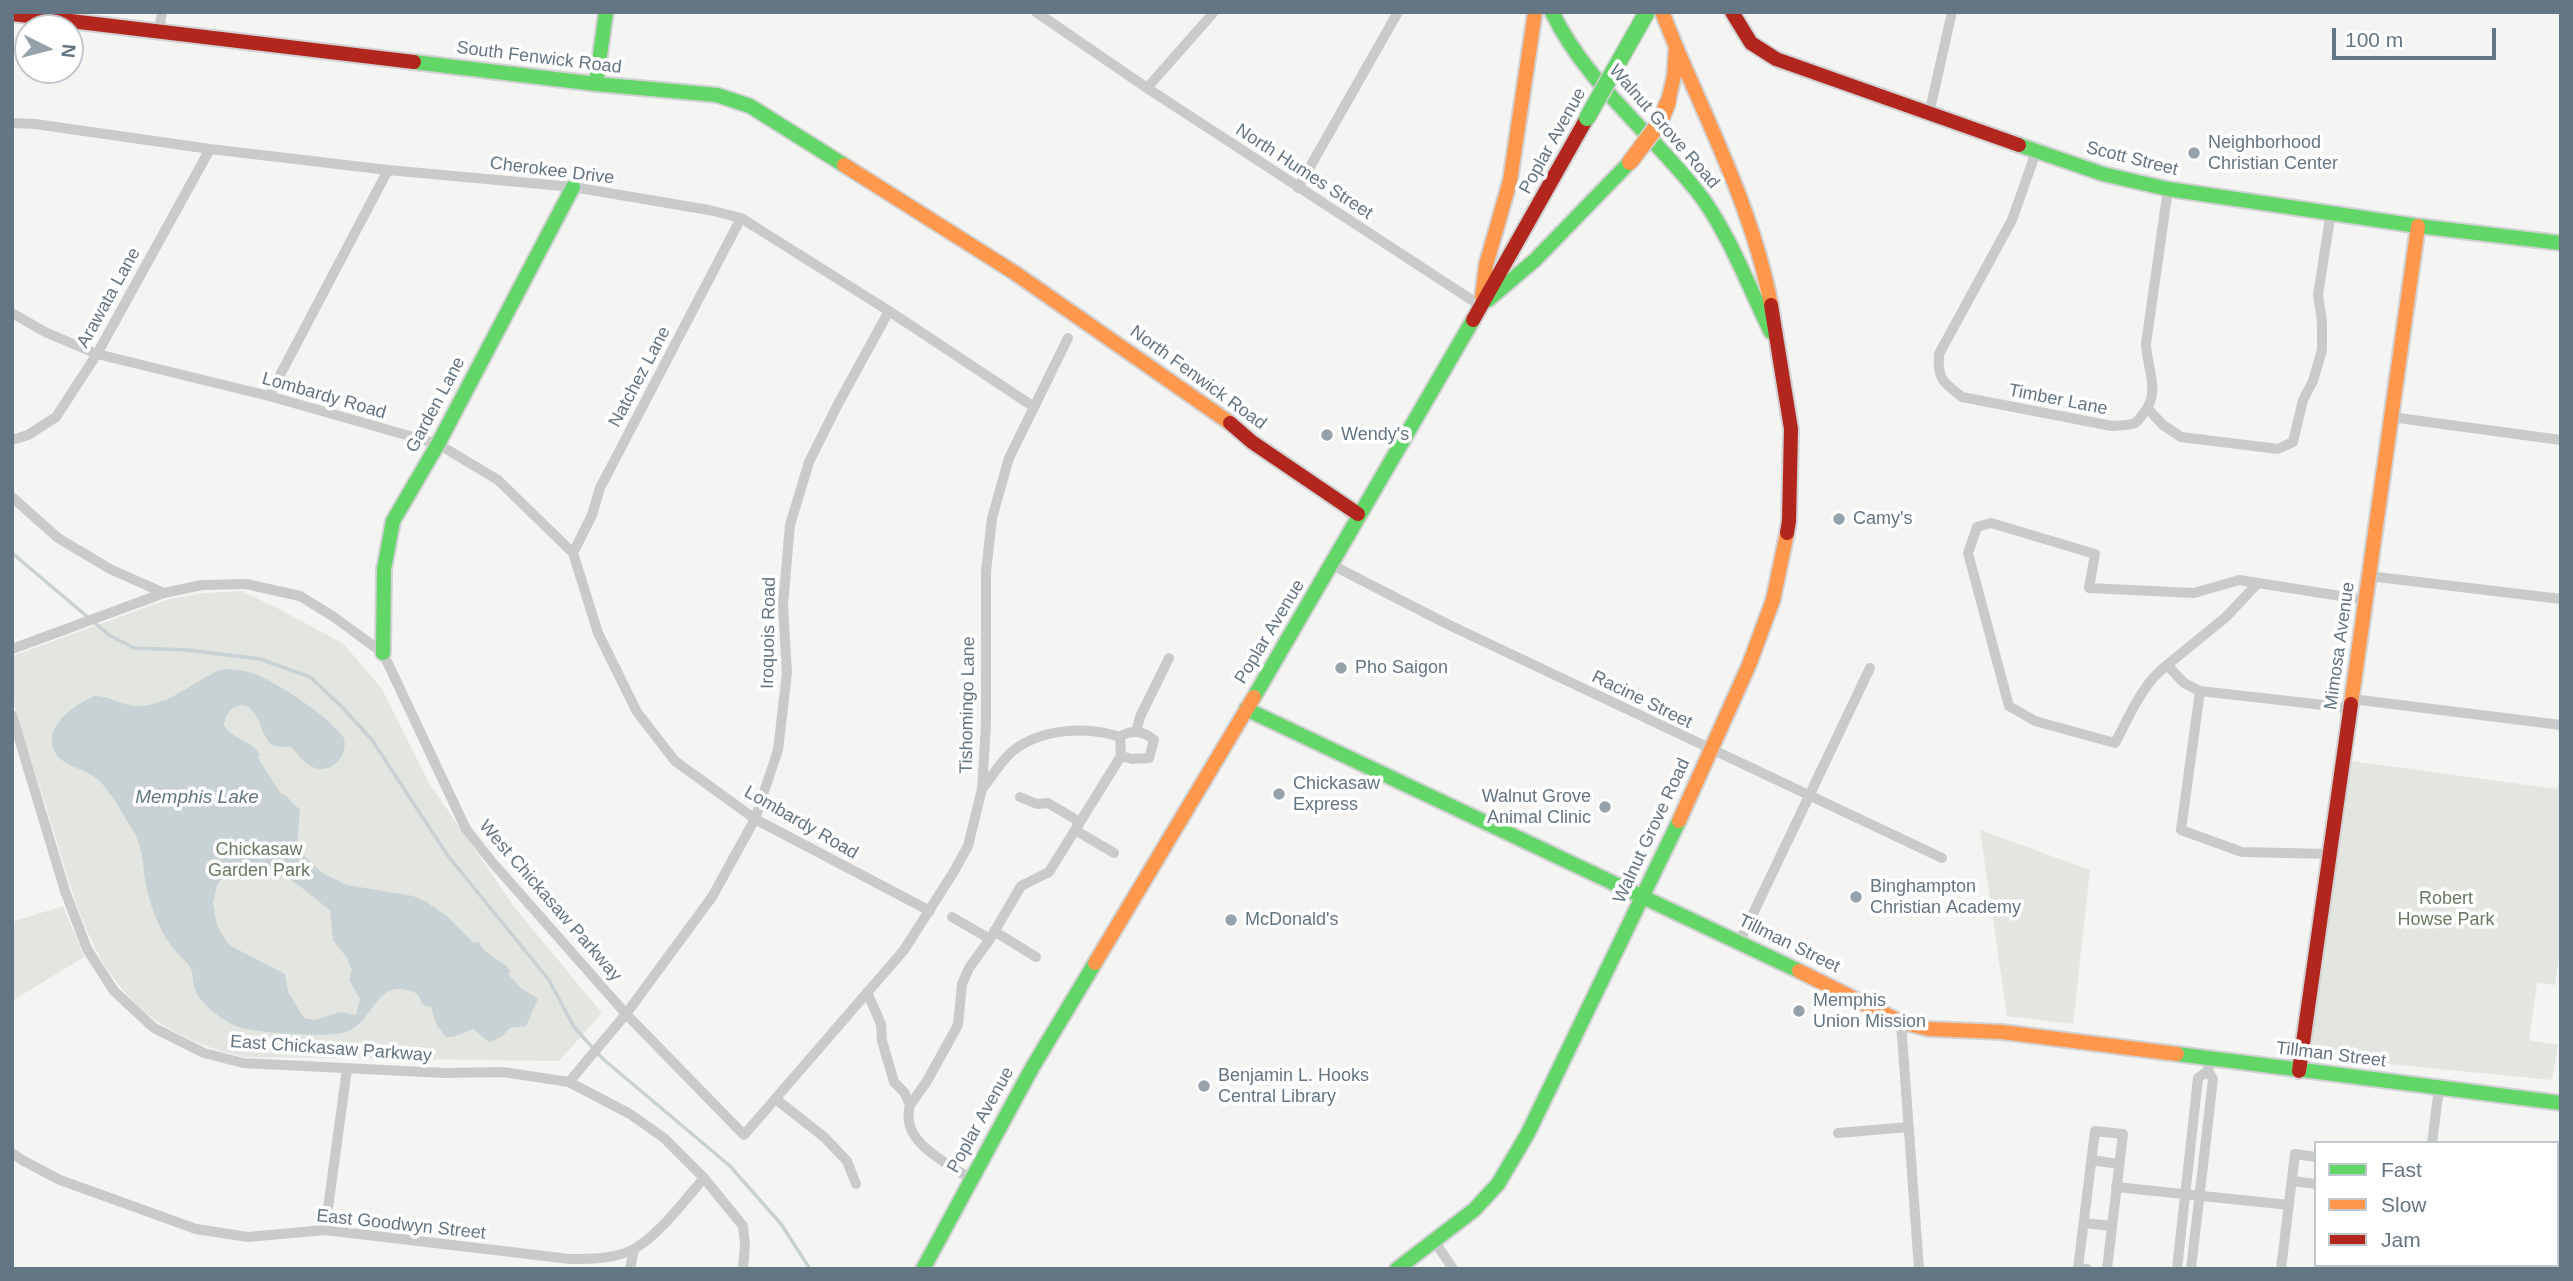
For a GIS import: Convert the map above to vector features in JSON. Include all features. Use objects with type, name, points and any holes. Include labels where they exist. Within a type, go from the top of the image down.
[{"type":"main road","points":[[596,84],[606,12]]},
{"type":"main road","points":[[1481,306],[1486,265],[1510,181],[1535,12]]},
{"type":"main road","name":"Walnut Grove Road","points":[[1552,12],[1575,53],[1698,192],[1721,230],[1778,345]]},
{"type":"main road","name":"Poplar Avenue","points":[[923,1269],[1032,1068],[1332,565],[1358,514],[1481,306],[1647,12]]},
{"type":"main road","name":"Walnut Grove Road","points":[[1397,1269],[1474,1210],[1498,1184],[1528,1133],[1711,750],[1749,665],[1773,600],[1789,520],[1791,429],[1765,273],[1742,203],[1662,12]]},
{"type":"main road","name":"Scott Street","points":[[1732,12],[1741,33],[1760,52],[1800,69],[2103,174],[2168,189],[2418,226],[2561,243]]},
{"type":"main road","name":"South Fenwick Road","points":[[12,14],[596,84],[718,95],[750,106],[1015,273]]},
{"type":"main road","points":[[1481,306],[1535,260],[1630,162],[1660,122],[1674,76],[1676,47]]},
{"type":"main road","name":"Garden Lane","points":[[383,653],[384,569],[393,522],[438,444],[573,187]]},
{"type":"main road","name":"Mimosa Avenue","points":[[2299,1071],[2418,226]]},
{"type":"main road","name":"North Fenwick Road","points":[[1015,273],[1217,412],[1251,442],[1358,514]]},
{"type":"main road","name":"Tillman Street","points":[[1246,709],[1740,941],[1901,1022],[1929,1029],[2002,1032],[2209,1065],[2299,1071],[2561,1103]]},
{"type":"street","points":[[159,32],[162,12]]},
{"type":"street","name":"North Humes Street","points":[[1036,12],[1053,17],[1147,88],[1481,306]]},
{"type":"street","points":[[1147,88],[1214,12]]},
{"type":"street","points":[[1298,188],[1398,12]]},
{"type":"street","points":[[1929,114],[1952,12]]},
{"type":"street","name":"Cherokee Drive","points":[[12,123],[388,170],[573,187],[741,218],[1034,407]]},
{"type":"street","name":"Arawata Lane","points":[[12,440],[28,435],[56,417],[97,354],[210,149]]},
{"type":"street","name":"Timber Lane","points":[[2036,152],[2012,220],[1945,339],[1939,354],[1937,371],[1947,385],[1962,397],[2112,426],[2135,423],[2148,409]]},
{"type":"street","points":[[269,396],[388,170]]},
{"type":"street","points":[[2168,189],[2146,344],[2154,391],[2148,409],[2163,425],[2180,437],[2278,449],[2293,442],[2303,400],[2314,381],[2322,350],[2322,321],[2318,295],[2331,212]]},
{"type":"street","name":"Natchez Lane","points":[[573,553],[592,516],[600,488],[741,218]]},
{"type":"street","name":"Iroquois Road","points":[[569,1082],[626,1014],[712,897],[755,819],[778,750],[787,673],[783,605],[789,524],[809,463],[889,311]]},
{"type":"street","name":"Lombardy Road","points":[[12,313],[45,332],[97,354],[269,396],[438,444],[498,480],[573,553],[598,633],[637,712],[675,761],[755,819],[930,911]]},
{"type":"street","name":"Tishomingo Lane","points":[[744,1135],[904,950],[968,846],[982,789],[986,725],[986,572],[989,536],[1005,470],[1068,338]]},
{"type":"street","points":[[2391,418],[2561,440]]},
{"type":"street","points":[[12,496],[58,538],[110,569],[164,593]]},
{"type":"street","points":[[2258,583],[2226,617],[2153,675],[2115,743],[2035,721],[2009,706],[1968,553],[1977,527],[1991,523],[2095,554],[2089,588],[2194,593],[2239,580],[2258,583],[2365,600]]},
{"type":"street","name":"Racine Street","points":[[1332,565],[1447,624],[1942,858]]},
{"type":"street","points":[[2369,576],[2561,599]]},
{"type":"street","name":"West Chickasaw Parkway","points":[[12,649],[164,593],[202,585],[247,584],[300,596],[334,617],[383,653],[466,829],[492,862],[626,1014],[744,1135]]},
{"type":"street","points":[[1136,732],[1140,717],[1169,659]]},
{"type":"street","points":[[2167,665],[2184,683],[2200,691],[2351,703],[2561,725]]},
{"type":"street","points":[[1740,941],[1870,668]]},
{"type":"street","points":[[2200,691],[2181,830],[2242,852],[2330,854]]},
{"type":"street","name":"East Chickasaw Parkway","points":[[12,715],[74,916],[91,958],[114,991],[154,1028],[204,1053],[243,1063],[445,1073],[503,1072],[569,1082],[630,1114],[664,1138],[704,1178],[743,1226],[743,1269]]},
{"type":"street","points":[[982,789],[1013,750],[1048,734],[1101,731],[1120,737],[1136,732],[1147,734],[1154,740],[1149,758],[1132,759],[1121,755]]},
{"type":"street","points":[[971,1179],[916,1141],[908,1124],[910,1105],[927,1082],[958,1025],[962,984],[969,968],[1021,886],[1049,872],[1121,755],[1120,737]]},
{"type":"street","points":[[1020,797],[1037,804],[1048,803],[1114,853]]},
{"type":"street","points":[[952,917],[1036,957]]},
{"type":"street","points":[[867,992],[881,1024],[882,1041],[894,1082],[904,1092],[910,1105]]},
{"type":"street","points":[[1901,1022],[1919,1269]]},
{"type":"street","points":[[2177,1269],[2198,1078],[2209,1065]]},
{"type":"street","points":[[2191,1269],[2213,1079],[2209,1065]]},
{"type":"street","points":[[326,1230],[347,1069]]},
{"type":"street","points":[[2432,1141],[2440,1088]]},
{"type":"street","points":[[776,1100],[824,1136],[848,1161],[856,1184]]},
{"type":"street","points":[[1838,1133],[1909,1127]]},
{"type":"street","points":[[2087,1269],[2078,1268],[2095,1131],[2123,1134],[2106,1269]]},
{"type":"street","name":"East Goodwyn Street","points":[[12,1153],[60,1180],[196,1229],[248,1237],[326,1230],[570,1259],[600,1258],[634,1249]]},
{"type":"street","points":[[2281,1269],[2295,1154],[2314,1157]]},
{"type":"street","points":[[2189,1157],[2204,1159]]},
{"type":"street","points":[[2091,1160],[2119,1164]]},
{"type":"street","points":[[630,1269],[634,1249],[667,1221],[704,1178]]},
{"type":"street","points":[[2292,1181],[2314,1184]]},
{"type":"street","points":[[2116,1187],[2289,1205]]},
{"type":"street","points":[[2084,1223],[2112,1226]]},
{"type":"street","points":[[1435,1242],[1453,1269]]},
{"type":"green space","name":"Chickasaw Garden Park","points":[[242,591],[344,644],[382,689],[429,783],[515,908],[602,1013],[559,1061],[244,1057],[196,1042],[158,1021],[128,996],[105,966],[87,931],[73,893],[20,726],[12,694],[12,656],[169,599]]},
{"type":"green space","name":"Robert Howse Park","points":[[2351,761],[2557,789],[2561,767],[2561,943],[2555,985],[2537,983],[2529,1040],[2558,1045],[2552,1080],[2308,1056]]},
{"type":"green space","points":[[1980,830],[2090,870],[2073,1024],[2007,1016]]},
{"type":"green space","points":[[63,906],[84,957],[12,1001],[12,922]]},
{"type":"water","name":"Memphis Lake","points":[[223,669],[255,674],[303,702],[337,730],[344,738],[343,753],[334,764],[322,769],[307,764],[291,747],[272,745],[248,707],[242,705],[233,708],[227,714],[224,725],[260,754],[258,758],[281,794],[300,810],[297,844],[302,854],[322,873],[347,885],[413,896],[448,917],[474,943],[479,942],[507,967],[511,971],[508,974],[521,988],[538,999],[526,1026],[510,1028],[501,1037],[489,1042],[473,1029],[446,1037],[437,1026],[431,1007],[422,1004],[418,994],[404,989],[384,994],[364,1019],[346,1032],[325,1035],[244,1029],[225,1020],[203,1002],[195,989],[190,967],[174,950],[154,914],[146,886],[140,847],[134,832],[102,784],[62,760],[53,749],[52,740],[56,725],[61,719],[74,707],[94,696],[131,706],[149,705],[171,697]],"holes":[[[242,862],[255,864],[289,879],[330,910],[333,940],[347,958],[352,970],[349,980],[360,999],[356,1015],[340,1012],[315,1020],[304,1018],[288,992],[285,974],[229,945],[217,926],[213,903],[217,885],[227,872]]]},
{"type":"waterway","points":[[12,553],[109,635],[134,648],[187,650],[260,659],[310,677],[372,740],[448,856],[549,980],[574,1027],[603,1059],[730,1166],[781,1224],[810,1269]]},
{"type":"traffic: fast","points":[[596,84],[606,12]]},
{"type":"traffic: fast","points":[[1552,12],[1582,61],[1678,168],[1707,205],[1728,240],[1771,332]]},
{"type":"traffic: fast","points":[[1587,118],[1647,12]]},
{"type":"traffic: fast","points":[[414,62],[596,84],[717,95],[750,106],[844,165]]},
{"type":"traffic: fast","points":[[2019,145],[2103,174],[2168,189],[2418,226],[2561,243]]},
{"type":"traffic: fast","points":[[1488,300],[1535,260],[1630,162]]},
{"type":"traffic: fast","points":[[383,653],[384,569],[393,521],[438,444],[573,187]]},
{"type":"traffic: fast","points":[[1254,697],[1473,320]]},
{"type":"traffic: fast","points":[[1246,709],[1799,971]]},
{"type":"traffic: fast","points":[[1397,1269],[1474,1210],[1498,1184],[1528,1133],[1679,821]]},
{"type":"traffic: fast","points":[[923,1269],[1032,1068],[1095,963]]},
{"type":"traffic: fast","points":[[2177,1054],[2561,1103]]},
{"type":"traffic: slow","points":[[1482,297],[1486,265],[1510,181],[1535,12]]},
{"type":"traffic: slow","points":[[1662,12],[1676,47],[1674,76],[1668,102]]},
{"type":"traffic: slow","points":[[1676,47],[1743,206],[1764,272],[1771,305]]},
{"type":"traffic: slow","points":[[1630,162],[1660,122],[1668,102]]},
{"type":"traffic: slow","points":[[844,165],[1015,273],[1230,423]]},
{"type":"traffic: slow","points":[[2351,704],[2418,226]]},
{"type":"traffic: slow","points":[[1679,821],[1749,665],[1773,600],[1787,533]]},
{"type":"traffic: slow","points":[[1095,963],[1254,697]]},
{"type":"traffic: slow","points":[[1799,971],[1901,1022],[1929,1029],[2002,1032],[2177,1054]]},
{"type":"traffic: jam","points":[[1732,12],[1751,43],[1776,59],[2019,145]]},
{"type":"traffic: jam","points":[[12,14],[414,62]]},
{"type":"traffic: jam","points":[[1473,320],[1587,118]]},
{"type":"traffic: jam","points":[[1771,305],[1791,429],[1787,533]]},
{"type":"traffic: jam","points":[[1230,423],[1252,442],[1358,514]]},
{"type":"traffic: jam","points":[[2299,1071],[2351,704]]},
{"type":"place","name":"Neighborhood Christian Center","points":[[2194,153]]},
{"type":"place","name":"Wendy's","points":[[1327,435]]},
{"type":"place","name":"Camy's","points":[[1839,519]]},
{"type":"place","name":"Pho Saigon","points":[[1341,668]]},
{"type":"place","name":"Chickasaw Express","points":[[1279,794]]},
{"type":"place","name":"Walnut Grove Animal Clinic","points":[[1605,807]]},
{"type":"place","name":"Binghampton Christian Academy","points":[[1856,897]]},
{"type":"place","name":"McDonald's","points":[[1231,920]]},
{"type":"place","name":"Memphis Union Mission","points":[[1799,1011]]},
{"type":"place","name":"Benjamin L. Hooks Central Library","points":[[1204,1086]]}]
